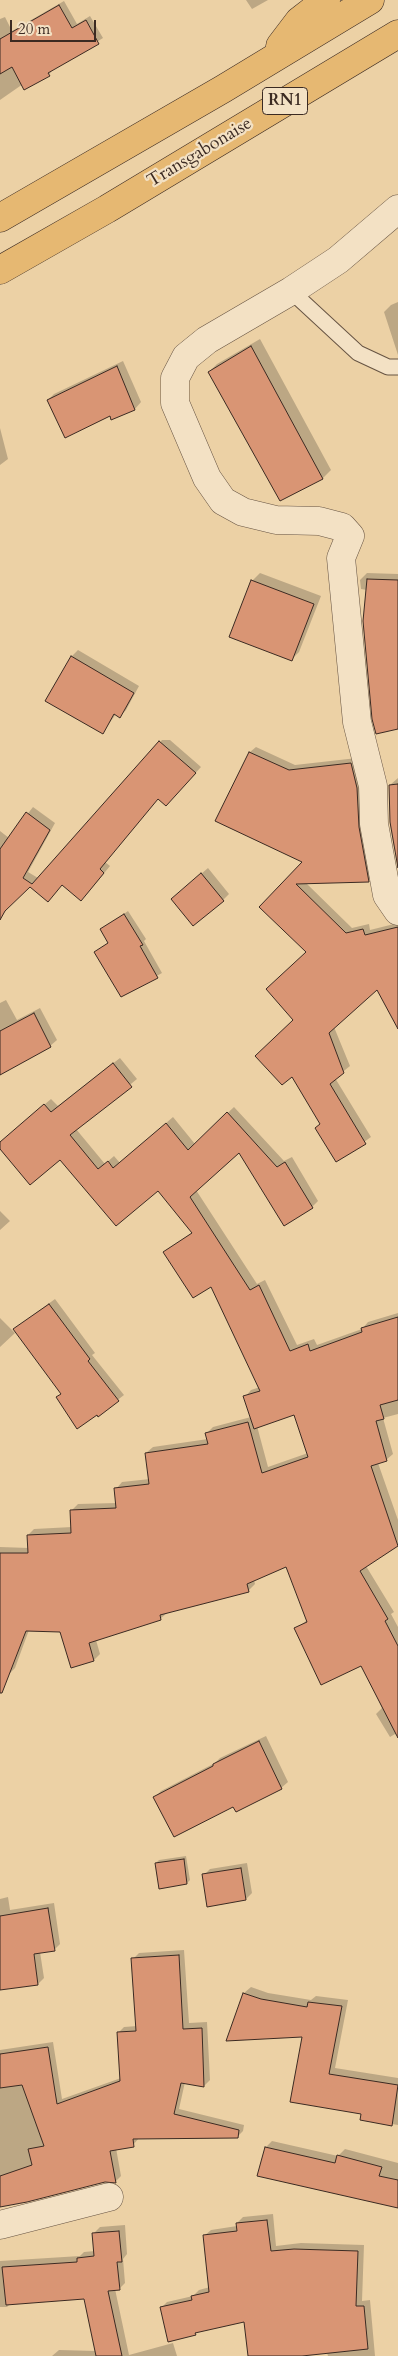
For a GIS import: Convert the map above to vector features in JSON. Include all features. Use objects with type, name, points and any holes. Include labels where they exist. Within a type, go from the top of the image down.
[{"type":"highway","points":[[268,61],[299,21],[326,0]]},
{"type":"highway","name":"RN1","points":[[0,218],[370,0]]},
{"type":"highway","name":"Transgabonaise","points":[[0,270],[107,209],[398,34]]},
{"type":"street","points":[[398,209],[338,260],[291,291],[207,340],[186,357],[175,378],[175,403],[207,478],[223,502],[243,512],[276,520],[319,521],[342,527],[350,536],[341,558],[357,722],[373,786],[374,824],[387,895],[398,911]]},
{"type":"street","points":[[0,2225],[109,2197]]},
{"type":"lane","points":[[291,291],[358,352],[388,367],[398,367]]},
{"type":"building","points":[[59,5],[72,28],[86,20],[99,44],[48,73],[50,76],[24,90],[12,67],[0,74],[0,39]]},
{"type":"building","points":[[251,346],[323,479],[280,501],[208,372]]},
{"type":"building","points":[[117,366],[135,410],[111,420],[110,416],[65,438],[47,400]]},
{"type":"building","points":[[367,579],[398,580],[398,729],[376,734],[372,719],[363,621]]},
{"type":"building","points":[[251,580],[314,604],[292,661],[229,637]]},
{"type":"building","points":[[71,656],[134,693],[120,718],[114,714],[103,734],[45,701]]},
{"type":"building","points":[[159,741],[196,773],[166,806],[158,799],[100,869],[104,873],[81,901],[62,885],[48,902],[30,887],[5,911],[0,920],[0,849],[26,812],[50,830],[23,878],[32,884]]},
{"type":"building","points":[[249,752],[289,770],[351,763],[357,788],[359,827],[369,882],[296,884],[346,933],[363,929],[365,935],[398,927],[398,1029],[377,990],[329,1033],[344,1073],[330,1084],[366,1144],[336,1162],[315,1128],[320,1124],[292,1077],[282,1085],[255,1056],[293,1020],[266,989],[306,952],[259,907],[302,862],[215,821]]},
{"type":"building","points":[[398,784],[398,868],[390,822],[389,785]]},
{"type":"building","points":[[201,873],[224,901],[193,926],[171,899]]},
{"type":"building","points":[[124,914],[143,945],[140,946],[158,978],[121,997],[94,952],[108,943],[100,929]]},
{"type":"building","points":[[34,1013],[51,1047],[0,1075],[0,1031]]},
{"type":"building","points":[[113,1063],[132,1087],[70,1135],[98,1169],[108,1161],[113,1168],[166,1123],[188,1150],[227,1112],[277,1167],[285,1162],[313,1208],[284,1226],[239,1153],[190,1197],[250,1290],[259,1285],[290,1351],[308,1344],[310,1351],[362,1332],[361,1328],[398,1317],[398,1400],[380,1405],[384,1419],[376,1421],[387,1461],[371,1466],[398,1546],[360,1571],[388,1619],[385,1621],[398,1646],[398,1738],[361,1666],[321,1685],[294,1628],[307,1622],[286,1567],[247,1584],[249,1592],[160,1615],[161,1620],[89,1643],[94,1661],[71,1668],[60,1632],[26,1631],[2,1693],[0,1693],[0,1553],[28,1553],[27,1535],[71,1533],[70,1510],[116,1508],[114,1488],[149,1484],[145,1453],[208,1444],[205,1433],[248,1422],[262,1473],[308,1457],[294,1415],[254,1429],[243,1396],[260,1391],[211,1287],[193,1298],[163,1252],[192,1233],[158,1191],[116,1226],[60,1160],[30,1185],[0,1149],[0,1142],[44,1104],[51,1112]]},
{"type":"building","points":[[49,1304],[90,1359],[88,1361],[119,1401],[98,1417],[97,1415],[77,1429],[56,1397],[61,1394],[13,1329]]},
{"type":"building","points":[[259,1741],[282,1789],[236,1812],[233,1807],[174,1837],[153,1797]]},
{"type":"building","points":[[184,1859],[187,1884],[159,1889],[155,1863]]},
{"type":"building","points":[[241,1868],[246,1900],[207,1907],[202,1874]]},
{"type":"building","points":[[48,1908],[55,1951],[34,1954],[38,1985],[0,1990],[0,1916]]},
{"type":"building","points":[[179,1955],[183,2029],[202,2028],[204,2087],[181,2083],[174,2114],[239,2130],[238,2138],[133,2139],[134,2147],[110,2151],[116,2183],[105,2182],[0,2207],[0,2176],[32,2165],[28,2149],[44,2146],[22,2085],[0,2088],[0,2054],[48,2047],[57,2104],[120,2081],[117,2032],[136,2031],[131,1958]]},
{"type":"building","points":[[243,1993],[261,1999],[307,2007],[308,2002],[342,2006],[329,2074],[398,2085],[392,2126],[360,2120],[361,2114],[290,2102],[302,2037],[226,2041]]},
{"type":"building","points":[[265,2147],[335,2163],[337,2155],[382,2167],[379,2176],[398,2180],[398,2208],[257,2176]]},
{"type":"building","points":[[267,2220],[271,2251],[294,2249],[358,2251],[356,2306],[364,2306],[368,2349],[302,2356],[248,2356],[244,2322],[195,2333],[196,2335],[168,2342],[160,2307],[192,2300],[191,2296],[209,2292],[203,2235],[237,2231],[236,2223]]},
{"type":"building","points":[[119,2231],[122,2262],[117,2262],[120,2290],[108,2291],[122,2356],[96,2356],[84,2299],[6,2305],[2,2267],[77,2262],[77,2258],[94,2256],[92,2233]]}]
